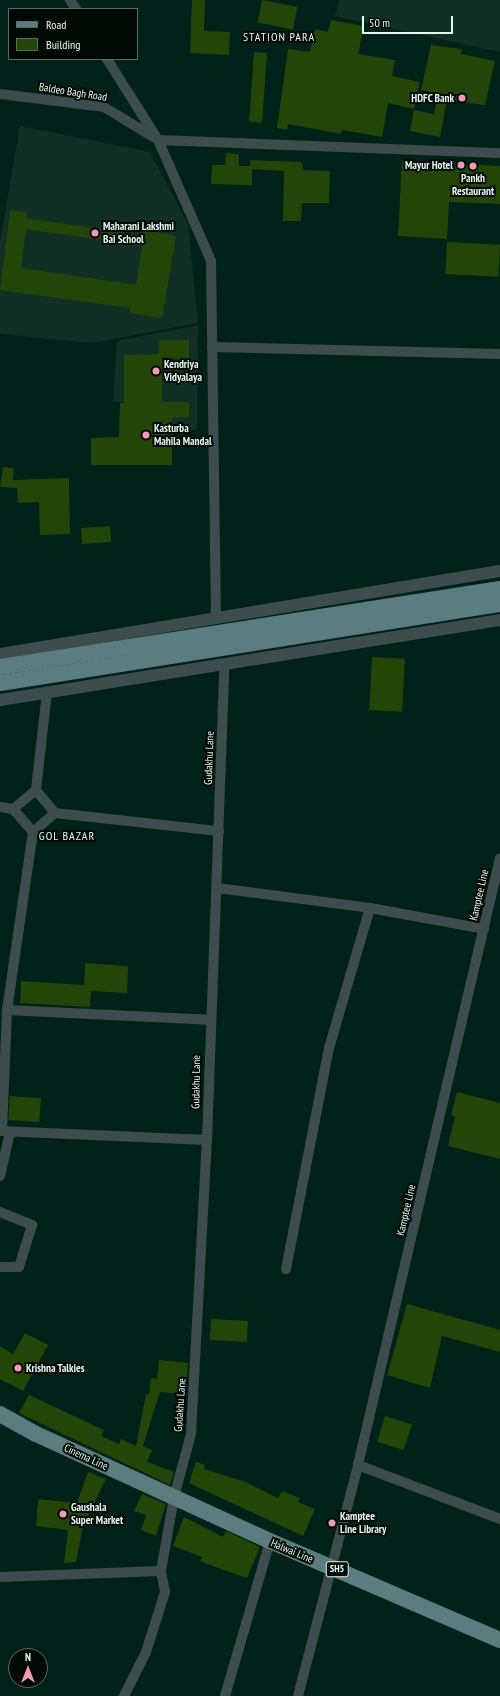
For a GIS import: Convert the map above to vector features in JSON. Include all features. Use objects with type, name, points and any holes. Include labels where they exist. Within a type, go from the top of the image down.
[{"type":"main road","points":[[0,666],[500,589]]},
{"type":"main road","points":[[0,684],[500,604]]},
{"type":"main road","name":"Cinema Line","points":[[0,1414],[174,1497]]},
{"type":"main road","name":"Halwai Line","points":[[174,1497],[270,1541],[500,1640]]},
{"type":"street","points":[[108,60],[158,140],[211,261],[216,618]]},
{"type":"street","name":"Baldeo Bagh Road","points":[[0,94],[104,107],[158,140]]},
{"type":"street","points":[[158,140],[500,153]]},
{"type":"street","points":[[212,347],[500,354]]},
{"type":"street","points":[[0,654],[500,571]]},
{"type":"street","points":[[0,700],[224,666],[500,620]]},
{"type":"street","name":"Gudakhu Lane","points":[[161,1571],[174,1497],[191,1434],[206,1140],[209,1020],[217,888],[224,666]]},
{"type":"street","points":[[0,808],[13,808],[36,790],[47,692]]},
{"type":"street","points":[[36,790],[55,813],[219,831]]},
{"type":"street","points":[[13,808],[33,832]]},
{"type":"street","points":[[0,1176],[4,1131],[7,1010],[33,832],[55,813]]},
{"type":"street","name":"Kamptee Line","points":[[298,1696],[358,1465],[500,858]]},
{"type":"street","points":[[217,888],[370,908],[484,929]]},
{"type":"street","points":[[286,1269],[329,1048],[370,908]]},
{"type":"street","points":[[7,1010],[209,1020]]},
{"type":"street","points":[[4,1131],[206,1140]]},
{"type":"street","points":[[0,1212],[32,1225],[19,1267],[0,1267]]},
{"type":"street","points":[[358,1465],[500,1518]]},
{"type":"street","points":[[225,1696],[270,1541]]},
{"type":"street","points":[[0,1577],[161,1571],[165,1592],[146,1652],[124,1696]]},
{"type":"shaded area","points":[[340,0],[500,0],[500,52],[335,16]]},
{"type":"shaded area","name":"Maharani Lakshmi Bai School","points":[[20,126],[150,152],[188,224],[198,323],[92,343],[0,334],[0,241]]},
{"type":"shaded area","name":"Kendriya Vidyalaya","points":[[198,325],[197,430],[143,429],[143,402],[113,402],[117,341]]},
{"type":"building","points":[[192,0],[205,0],[204,31],[230,32],[229,55],[190,53]]},
{"type":"building","points":[[262,0],[297,7],[293,29],[258,23]]},
{"type":"building","points":[[331,20],[364,26],[358,54],[395,60],[392,76],[420,82],[414,109],[388,103],[382,137],[342,130],[341,134],[288,124],[287,130],[277,128],[288,49],[310,52],[315,29],[328,32]]},
{"type":"building","points":[[431,45],[462,49],[461,54],[495,61],[485,105],[447,100],[440,137],[410,131],[414,110],[434,114],[438,94],[421,90]]},
{"type":"building","points":[[254,52],[267,53],[262,123],[249,122]]},
{"type":"building","points":[[226,153],[239,154],[239,166],[250,166],[250,160],[302,162],[303,170],[330,171],[329,203],[302,203],[301,221],[283,221],[284,171],[252,169],[252,185],[211,184],[212,165],[225,165]]},
{"type":"building","points":[[402,161],[500,166],[500,204],[449,202],[447,239],[398,236]]},
{"type":"building","points":[[10,210],[27,212],[26,218],[143,236],[144,230],[176,236],[162,318],[130,313],[130,308],[0,290]],"holes":[[[26,229],[142,246],[136,285],[21,268]]]},
{"type":"building","points":[[447,242],[500,245],[498,277],[445,274]]},
{"type":"building","points":[[159,340],[189,340],[189,359],[162,359],[162,402],[189,402],[189,417],[172,418],[172,465],[91,465],[91,438],[119,437],[120,403],[124,403],[124,355],[159,354]]},
{"type":"building","points":[[3,467],[14,468],[13,480],[69,478],[70,534],[40,535],[39,502],[18,503],[17,488],[0,487]]},
{"type":"building","points":[[110,526],[111,542],[82,544],[81,528]]},
{"type":"building","points":[[372,657],[405,659],[402,712],[369,710]]},
{"type":"building","points":[[85,963],[128,966],[127,993],[91,991],[90,1007],[20,1003],[21,981],[84,985]]},
{"type":"building","points":[[457,1092],[500,1103],[500,1159],[448,1146],[455,1117],[451,1115]]},
{"type":"building","points":[[10,1096],[41,1098],[39,1122],[8,1120]]},
{"type":"building","points":[[407,1304],[500,1330],[500,1352],[442,1336],[430,1388],[387,1375]]},
{"type":"building","points":[[211,1319],[248,1321],[247,1342],[210,1340]]},
{"type":"building","points":[[25,1333],[48,1345],[23,1391],[0,1379],[0,1346],[13,1354]]},
{"type":"building","points":[[159,1360],[188,1363],[186,1394],[160,1392],[143,1446],[152,1450],[147,1462],[174,1472],[170,1485],[19,1413],[29,1395],[104,1430],[101,1436],[119,1444],[121,1439],[136,1446],[146,1394],[149,1394],[151,1378],[157,1379]]},
{"type":"building","points":[[385,1416],[412,1424],[404,1450],[377,1442]]},
{"type":"building","points":[[196,1462],[205,1465],[204,1469],[243,1481],[278,1498],[282,1491],[300,1498],[298,1502],[315,1509],[303,1536],[189,1483]]},
{"type":"building","name":"Gaushala Super Market","points":[[88,1472],[106,1479],[83,1526],[76,1562],[64,1563],[68,1530],[36,1526],[38,1499],[77,1503]]},
{"type":"building","points":[[142,1494],[166,1504],[156,1536],[141,1530],[146,1515],[134,1511]]},
{"type":"building","points":[[184,1517],[223,1537],[226,1531],[260,1547],[247,1578],[200,1561],[202,1557],[173,1546]]},
{"type":"place","name":"HDFC Bank","points":[[462,98]]},
{"type":"place","name":"Mayur Hotel","points":[[461,165]]},
{"type":"place","name":"Pankh Restaurant","points":[[473,166]]},
{"type":"place","name":"Maharani Lakshmi Bai School","points":[[95,233]]},
{"type":"place","name":"Kendriya Vidyalaya","points":[[156,371]]},
{"type":"place","name":"Kasturba Mahila Mandal","points":[[146,435]]},
{"type":"place","name":"Krishna Talkies","points":[[18,1368]]},
{"type":"place","name":"Gaushala Super Market","points":[[63,1514]]},
{"type":"place","name":"Kamptee Line Library","points":[[332,1523]]},
{"type":"district","name":"STATION PARA","points":[[279,37]]},
{"type":"district","name":"GOL BAZAR","points":[[67,836]]}]
